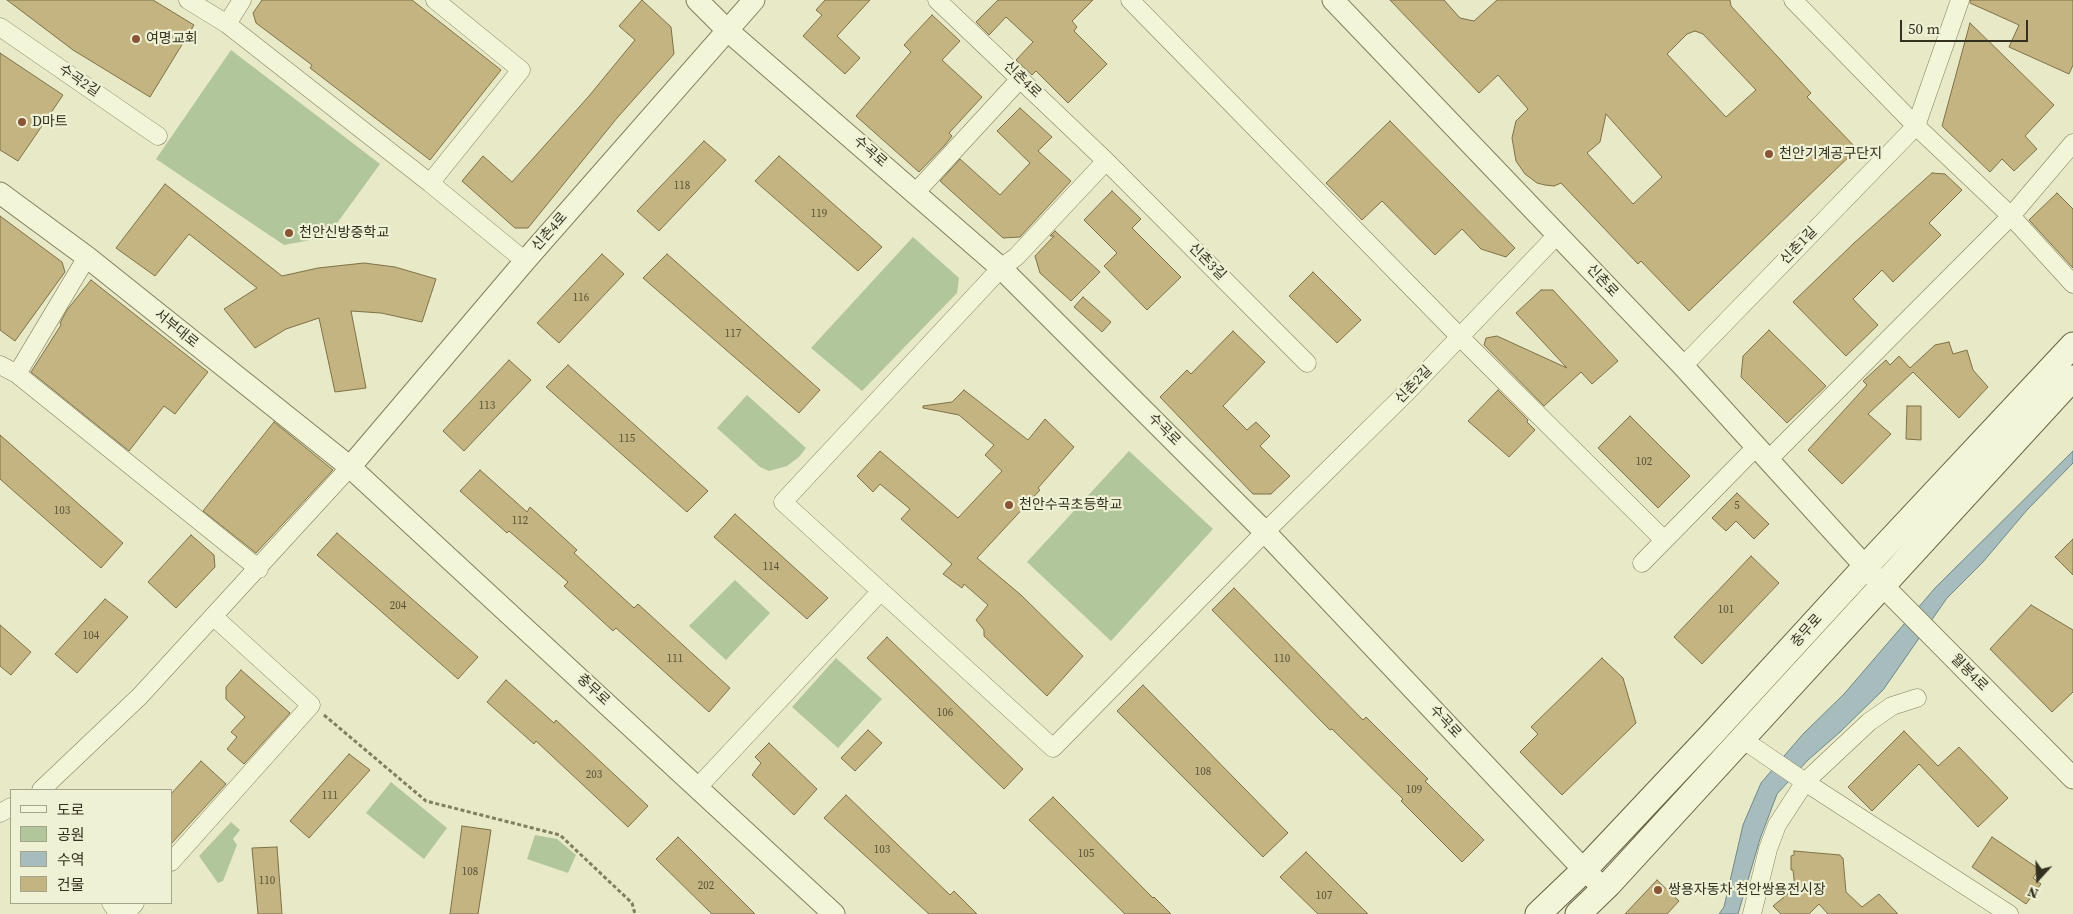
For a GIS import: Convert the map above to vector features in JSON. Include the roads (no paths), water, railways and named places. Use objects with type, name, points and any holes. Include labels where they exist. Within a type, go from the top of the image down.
[{"type":"main road","name":"충무로","points":[[1538,914],[1584,870],[1719,727],[1866,566],[2073,345]]},
{"type":"main road","name":"충무로","points":[[1578,914],[1742,739],[2073,378]]},
{"type":"street","points":[[188,0],[227,24],[430,183],[525,261]]},
{"type":"street","points":[[227,24],[242,0]]},
{"type":"street","points":[[430,183],[521,70],[436,0]]},
{"type":"street","name":"수곡로","points":[[697,0],[728,30],[1001,268],[1265,532],[1584,870],[1604,888]]},
{"type":"street","name":"신촌4로","points":[[350,468],[525,261],[754,0]]},
{"type":"street","name":"신촌4로","points":[[937,0],[1106,161]]},
{"type":"street","points":[[1130,0],[1460,337],[1664,540]]},
{"type":"street","name":"신촌로","points":[[1333,0],[1558,234],[1866,566]]},
{"type":"street","points":[[1793,0],[1916,126],[2011,216],[2073,284]]},
{"type":"street","name":"신촌1길","points":[[1682,366],[1916,126],[1960,0]]},
{"type":"street","name":"수곡2길","points":[[0,27],[158,136]]},
{"type":"street","points":[[916,192],[1020,79]]},
{"type":"street","points":[[1642,563],[1664,540],[1763,453],[2011,216],[2073,143]]},
{"type":"street","points":[[698,786],[881,592],[783,502],[1001,268],[1016,257],[1106,161]]},
{"type":"street","name":"신촌3길","points":[[1106,161],[1307,363]]},
{"type":"street","name":"서부대로","points":[[0,193],[87,257],[350,468]]},
{"type":"street","name":"신촌2길","points":[[881,592],[1054,748],[1265,532],[1408,391],[1558,234]]},
{"type":"street","points":[[18,374],[87,257]]},
{"type":"street","points":[[0,365],[18,374],[259,569]]},
{"type":"street","points":[[1997,462],[2026,441],[2073,395]]},
{"type":"street","points":[[42,789],[140,696],[350,468]]},
{"type":"street","name":"충무로","points":[[350,468],[698,786],[834,914]]},
{"type":"street","name":"월봉4로","points":[[1866,566],[1883,586],[2073,778]]},
{"type":"street","points":[[172,861],[311,705],[214,617]]},
{"type":"street","points":[[1752,914],[1768,849],[1774,833],[1802,780],[1869,722],[1892,706],[1917,698]]},
{"type":"street","points":[[1742,739],[1770,760],[2009,914]]},
{"type":"street","points":[[125,914],[134,904]]},
{"type":"water","points":[[2073,451],[2073,463],[2027,510],[1983,562],[1947,598],[1883,690],[1808,760],[1777,794],[1760,839],[1738,914],[1719,914],[1724,907],[1743,825],[1761,783],[1803,734],[1844,694],[1935,588]]},
{"type":"place","name":"여명교회","points":[[136,39]]},
{"type":"place","name":"D마트","points":[[22,122]]},
{"type":"place","name":"천안기계공구단지","points":[[1769,154]]},
{"type":"place","name":"천안신방중학교","points":[[289,233]]},
{"type":"place","name":"천안수곡초등학교","points":[[1009,505]]},
{"type":"place","name":"쌍용자동차 천안쌍용전시장","points":[[1658,890]]}]
